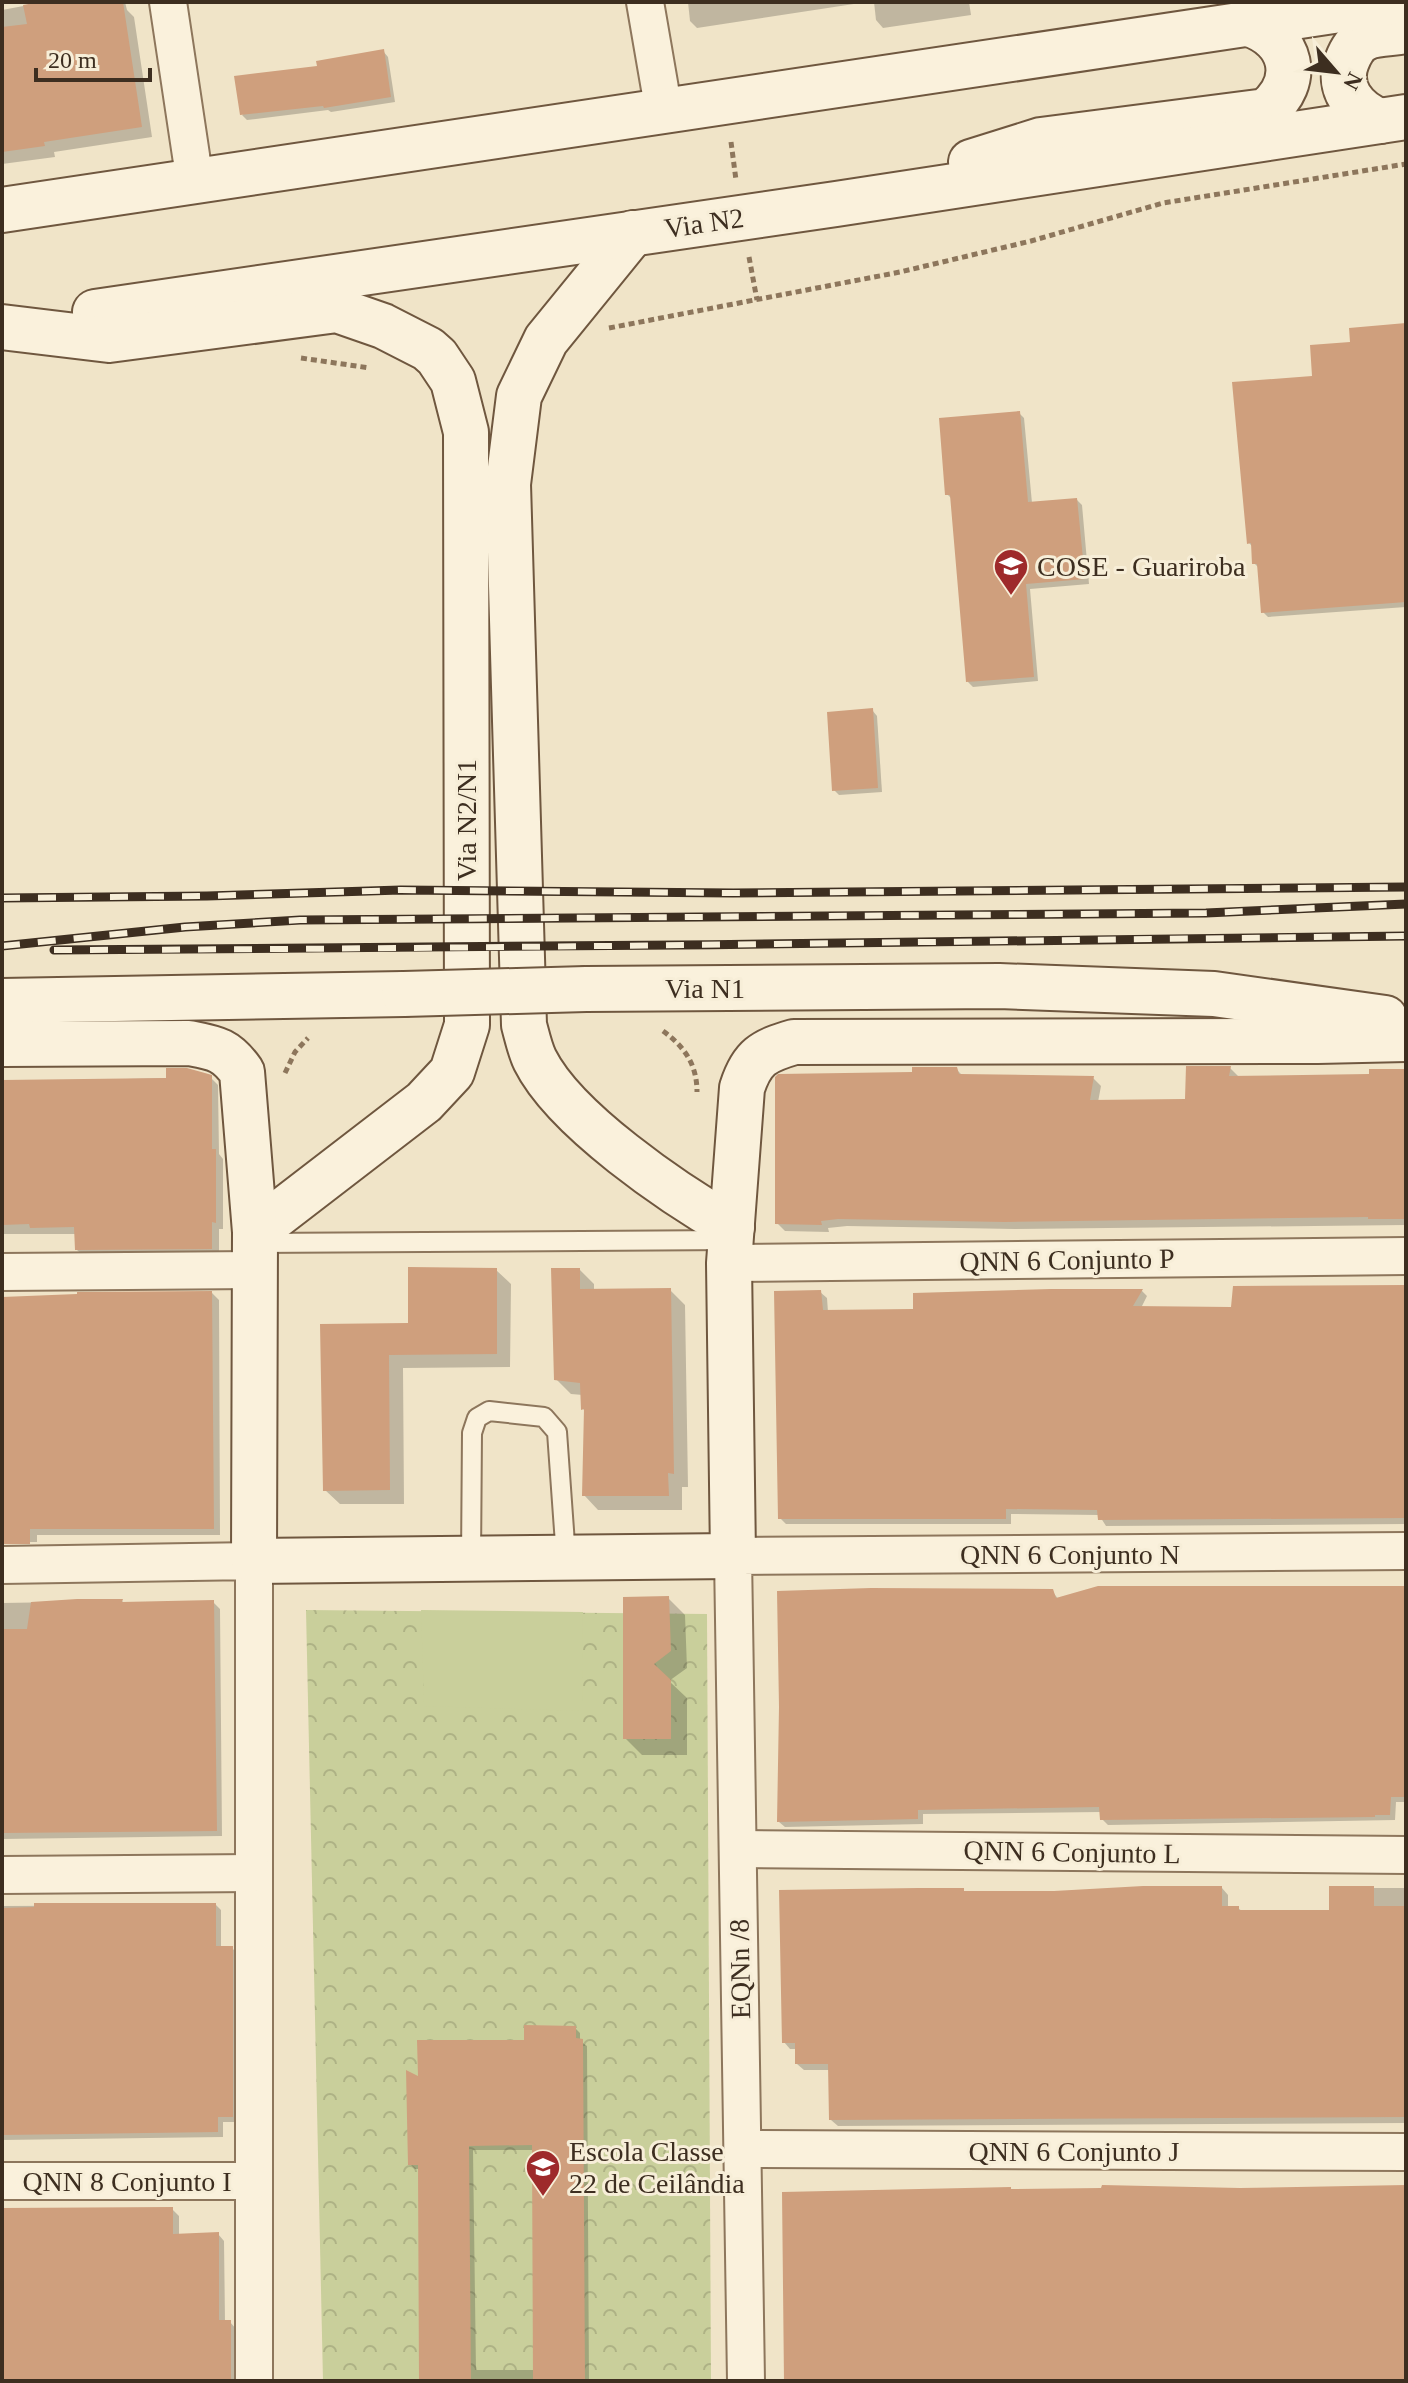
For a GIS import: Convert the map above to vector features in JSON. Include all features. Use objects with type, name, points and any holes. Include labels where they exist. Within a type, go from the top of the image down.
[{"type":"main road","points":[[2,210],[1393,2]]},
{"type":"main road","points":[[836,204],[1041,140],[1266,111],[1283,92],[1288,67],[1285,52],[1276,39],[1264,29],[1249,24]]},
{"type":"main road","points":[[1393,119],[1367,116],[1348,94],[1345,68],[1355,46],[1363,38],[1406,31]]},
{"type":"main road","name":"Via N2","points":[[2,326],[1393,119]]},
{"type":"main road","points":[[633,233],[546,340],[519,396],[508,484],[524,1025],[535,1060],[565,1101],[730,1244]]},
{"type":"main road","points":[[2,326],[109,340],[337,310],[383,326],[428,349],[437,357]]},
{"type":"main road","name":"Via N2/N1","points":[[254,1248],[424,1102],[452,1072],[467,1025],[466,432],[453,381],[437,357]]},
{"type":"main road","name":"Via N1","points":[[2,1001],[586,989],[999,986],[1214,994],[1406,1021]]},
{"type":"main road","points":[[2,1044],[189,1043],[214,1047],[231,1056],[242,1072],[254,1248],[254,1561],[733,1556],[730,1244],[742,1088],[749,1065],[770,1049],[794,1042],[1406,1039]]},
{"type":"street","points":[[168,2],[195,182]]},
{"type":"street","points":[[645,2],[664,112]]},
{"type":"street","name":"QNN 6 Conjunto P","points":[[730,1244],[1406,1256]]},
{"type":"street","points":[[2,1272],[254,1248]]},
{"type":"street","name":"QNN 6 Conjunto N","points":[[733,1556],[1406,1551]]},
{"type":"street","name":"EQNn /8","points":[[733,1556],[746,2381]]},
{"type":"street","points":[[2,1565],[254,1561],[254,2381]]},
{"type":"street","name":"QNN 6 Conjunto L","points":[[738,1849],[1406,1855]]},
{"type":"street","points":[[2,1875],[254,1873]]},
{"type":"street","name":"QNN 6 Conjunto J","points":[[743,2149],[1406,2152]]},
{"type":"street","name":"QNN 8 Conjunto I","points":[[2,2181],[252,2181]]},
{"type":"lane","points":[[254,1248],[730,1244]]},
{"type":"lane","points":[[471,1559],[472,1433],[477,1418],[489,1411],[544,1417],[557,1432],[566,1558]]},
{"type":"path","points":[[606,329],[900,272],[1031,241],[1163,203],[1406,164]]},
{"type":"path","points":[[295,357],[371,369],[437,357]]},
{"type":"path","points":[[654,1027],[677,1043],[692,1061],[697,1078],[697,1106]]},
{"type":"path","points":[[283,1080],[295,1052],[315,1033]]},
{"type":"green space","points":[[306,1610],[707,1614],[711,2381],[323,2381]]},
{"type":"green space","points":[[421,1610],[583,1612],[582,1711],[424,1706]]},
{"type":"building","points":[[39,2],[123,2],[142,127],[44,142],[45,146],[2,152],[2,27],[27,24],[23,5]]},
{"type":"building","points":[[384,49],[391,97],[324,108],[240,115],[234,76],[317,66],[316,61]]},
{"type":"building","points":[[1406,323],[1406,602],[1261,613],[1257,564],[1252,564],[1251,543],[1247,544],[1232,382],[1312,376],[1310,345],[1350,342],[1349,328]]},
{"type":"building","points":[[1020,411],[1028,502],[1077,498],[1085,579],[1026,584],[1034,677],[966,682],[950,495],[945,495],[939,418]]},
{"type":"building","points":[[873,708],[878,788],[832,791],[827,712]]},
{"type":"building","points":[[1186,1066],[1231,1066],[1229,1076],[1369,1074],[1369,1069],[1406,1069],[1406,1219],[1005,1222],[838,1219],[821,1221],[822,1225],[775,1224],[775,1077],[778,1074],[912,1072],[912,1067],[957,1067],[959,1074],[1094,1076],[1090,1100],[1185,1099]]},
{"type":"building","points":[[166,1068],[187,1068],[212,1075],[216,1223],[212,1222],[212,1249],[75,1250],[74,1227],[2,1225],[2,1080],[166,1078]]},
{"type":"building","points":[[408,1267],[497,1268],[497,1354],[389,1355],[390,1490],[323,1491],[320,1324],[408,1323]]},
{"type":"building","points":[[551,1268],[580,1268],[580,1289],[671,1288],[674,1474],[668,1473],[669,1496],[582,1496],[584,1409],[581,1410],[580,1383],[554,1380]]},
{"type":"building","points":[[1406,1285],[1406,1518],[1098,1520],[1097,1510],[1006,1509],[1006,1519],[778,1519],[774,1291],[821,1290],[823,1310],[913,1309],[913,1293],[1051,1289],[1143,1289],[1133,1306],[1231,1307],[1233,1286]]},
{"type":"building","points":[[212,1291],[214,1529],[30,1529],[30,1544],[2,1544],[2,1297],[77,1292]]},
{"type":"building","points":[[1098,1586],[1406,1586],[1406,1797],[1391,1797],[1390,1815],[1375,1817],[1100,1820],[1099,1807],[918,1810],[918,1819],[777,1822],[777,1591],[1053,1589],[1056,1598]]},
{"type":"building","points":[[669,1596],[671,1651],[654,1664],[671,1680],[671,1739],[623,1739],[623,1597]]},
{"type":"building","points":[[123,1599],[122,1602],[214,1600],[217,1831],[2,1833],[2,1629],[27,1629],[31,1602]]},
{"type":"building","points":[[1222,1886],[1222,1906],[1239,1906],[1239,1910],[1329,1910],[1329,1886],[1374,1886],[1374,1906],[1406,1906],[1406,2117],[829,2120],[828,2064],[795,2064],[795,2043],[782,2043],[779,1890],[964,1888],[964,1891],[1054,1891]]},
{"type":"building","points":[[34,1903],[216,1903],[216,1946],[233,1946],[233,2117],[218,2117],[218,2132],[2,2135],[2,1908],[34,1907]]},
{"type":"building","points":[[524,2025],[576,2026],[576,2038],[583,2039],[585,2381],[533,2381],[532,2145],[469,2146],[471,2381],[419,2381],[418,2165],[408,2165],[406,2070],[418,2076],[417,2040],[524,2040]]},
{"type":"building","points":[[1102,2185],[1240,2188],[1406,2185],[1406,2381],[784,2381],[782,2192],[1101,2188]]},
{"type":"building","points":[[173,2207],[173,2234],[219,2232],[219,2320],[231,2320],[231,2381],[2,2381],[2,2208]]},
{"type":"railway","points":[[2,898],[401,890],[733,893],[1406,887]]},
{"type":"railway","points":[[2,946],[185,927],[300,920],[1206,913],[1406,904]]},
{"type":"railway","points":[[54,950],[1406,936]]},
{"type":"place","name":"COSE - Guariroba","points":[[1011,597]]},
{"type":"place","name":"Escola Classe 22 de Ceilândia","points":[[543,2198]]}]
